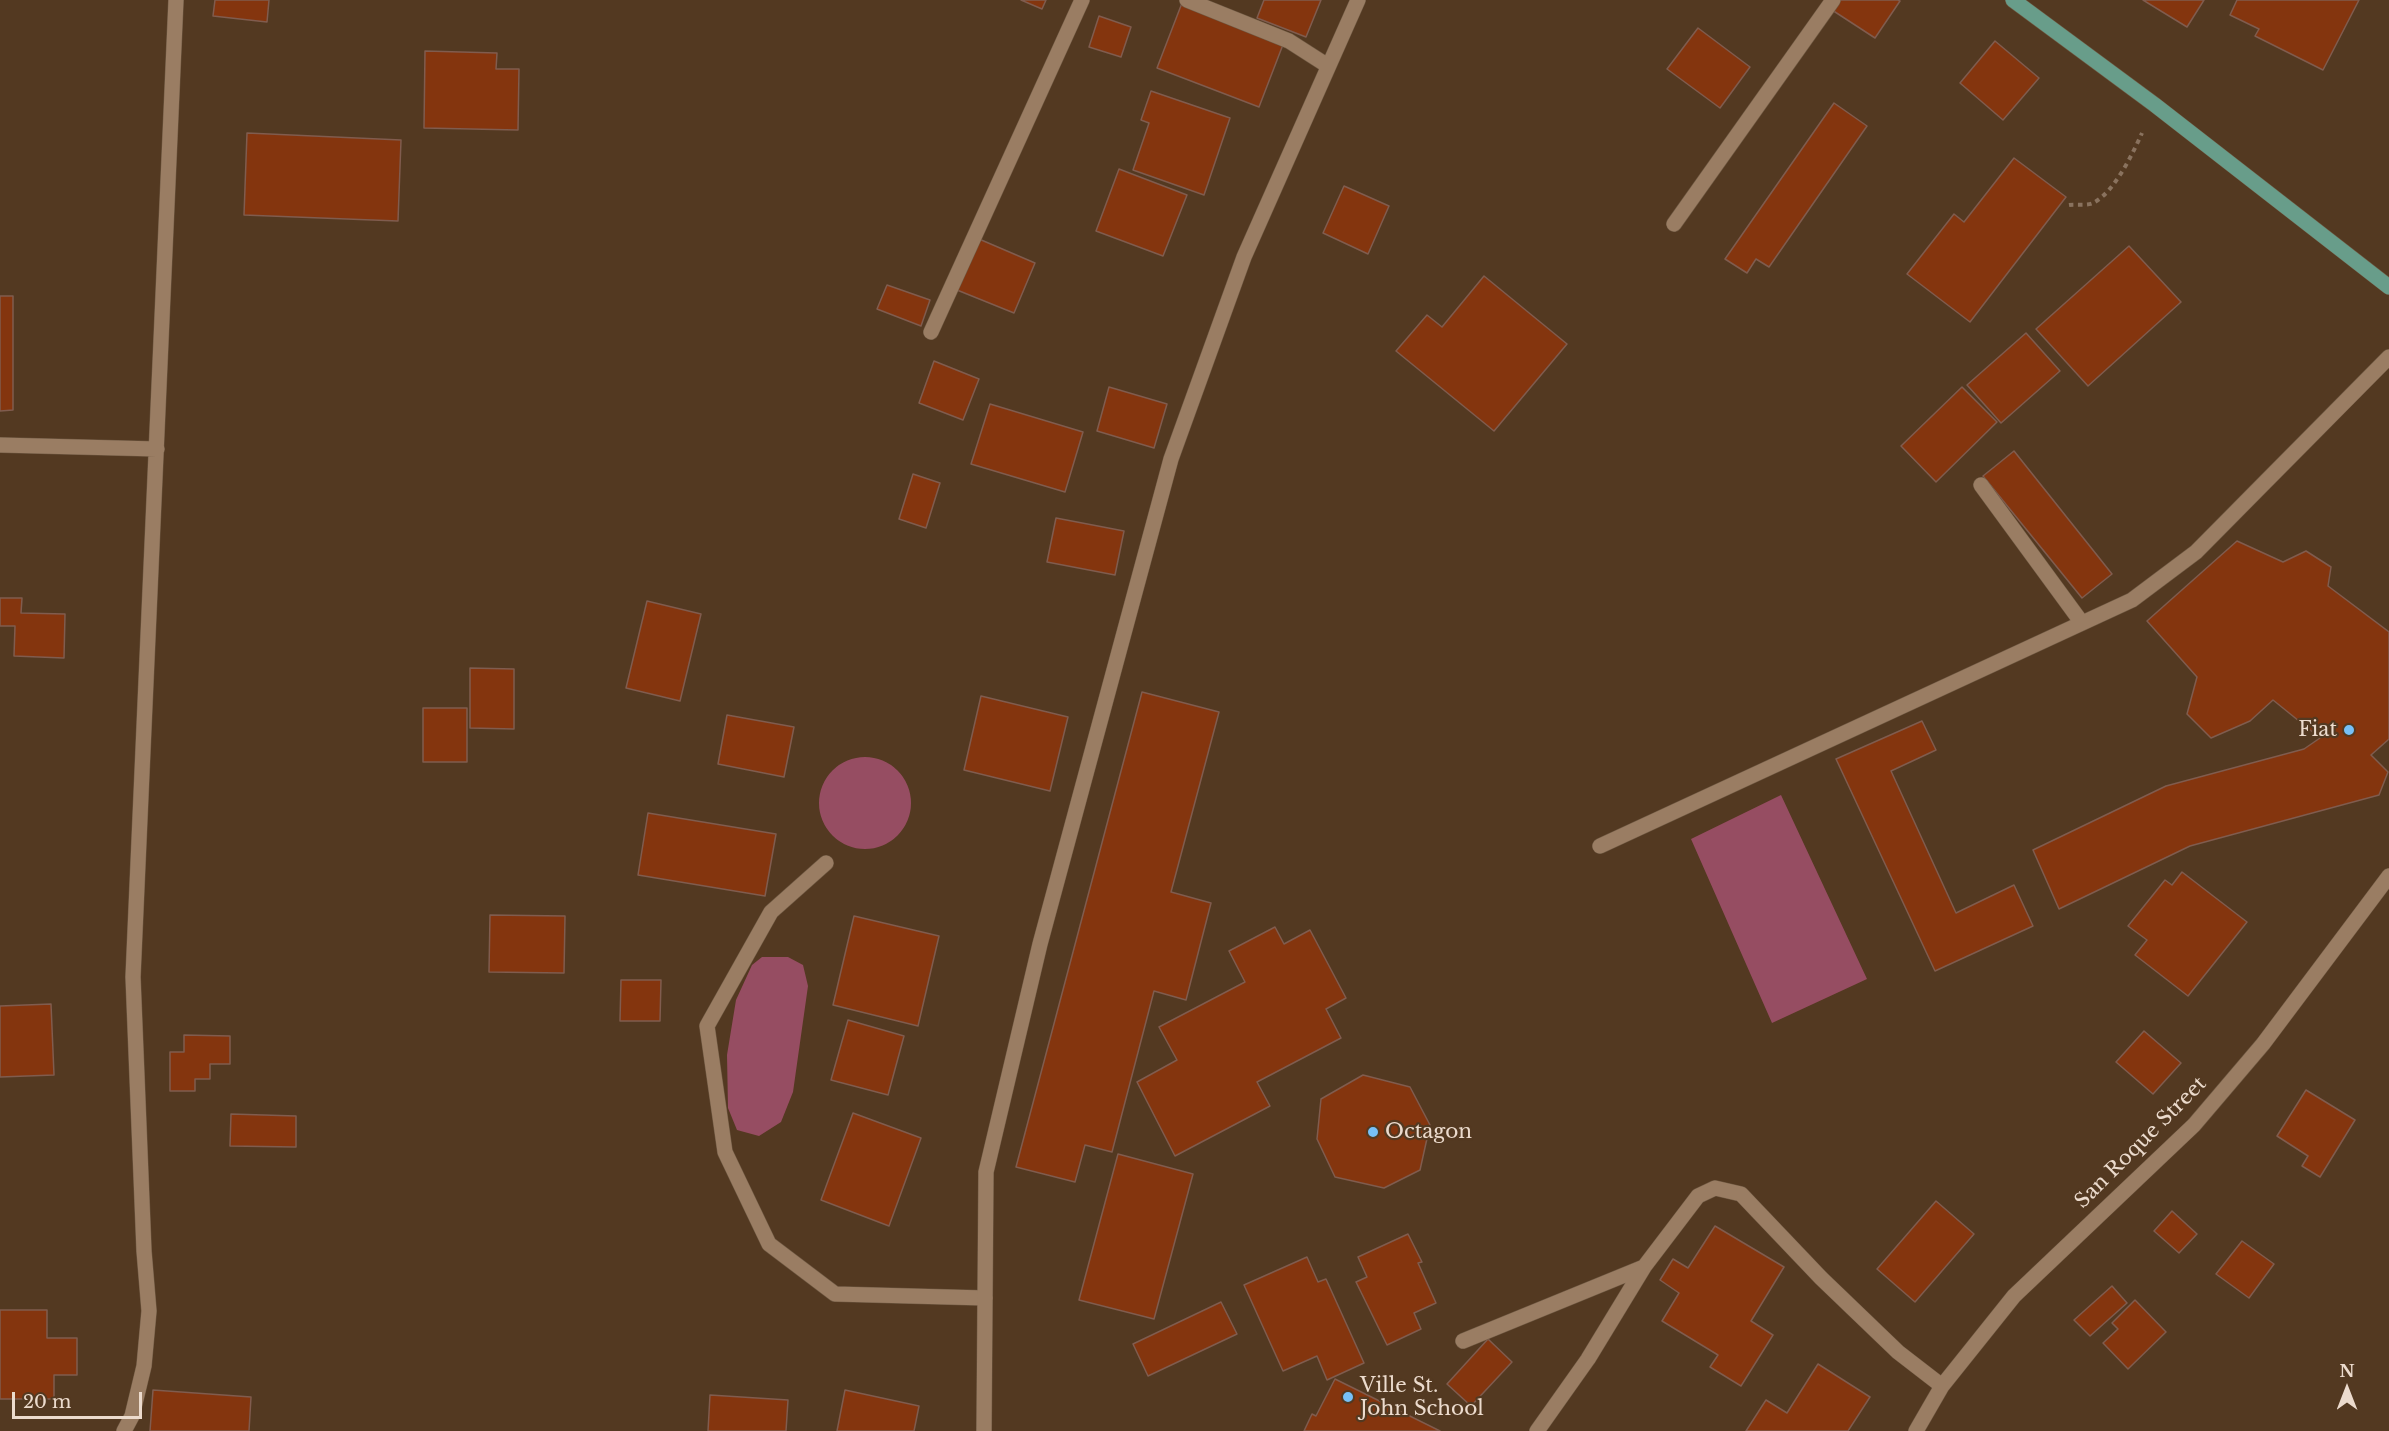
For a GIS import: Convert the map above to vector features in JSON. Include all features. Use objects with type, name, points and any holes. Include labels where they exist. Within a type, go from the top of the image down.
[{"type":"main road","points":[[2013,0],[2155,105],[2389,287]]},
{"type":"street","points":[[124,1431],[132,1416],[144,1366],[148,1311],[133,977],[177,0]]},
{"type":"street","points":[[931,332],[1082,0]]},
{"type":"street","points":[[1187,0],[1290,41],[1328,66]]},
{"type":"street","points":[[984,1431],[986,1172],[1040,944],[1171,459],[1244,257],[1358,0]]},
{"type":"street","points":[[1674,224],[1833,0]]},
{"type":"street","points":[[1600,846],[2132,600],[2196,552],[2389,357]]},
{"type":"street","points":[[0,445],[157,448]]},
{"type":"street","points":[[1981,484],[2082,623]]},
{"type":"street","points":[[826,863],[771,912],[707,1026],[725,1152],[769,1244],[835,1294],[985,1298]]},
{"type":"street","name":"San Roque Street","points":[[1916,1431],[1942,1386],[2014,1296],[2194,1125],[2263,1044],[2389,876]]},
{"type":"street","points":[[1537,1431],[1588,1359],[1644,1267],[1698,1196],[1715,1188],[1741,1194],[1821,1278],[1898,1352],[1942,1386]]},
{"type":"street","points":[[1463,1341],[1644,1267]]},
{"type":"path","points":[[2069,205],[2092,204],[2107,191],[2129,161],[2155,105]]},
{"type":"shaded area","points":[[865,757],[883,760],[898,770],[908,785],[911,803],[908,821],[898,836],[883,846],[865,849],[847,846],[832,836],[822,821],[819,803],[822,785],[832,770],[847,760]]},
{"type":"shaded area","points":[[1781,795],[1867,979],[1772,1023],[1691,839]]},
{"type":"shaded area","points":[[762,957],[788,957],[803,965],[808,986],[793,1092],[781,1122],[759,1136],[737,1130],[728,1108],[727,1055],[736,1000],[752,965]]},
{"type":"building","points":[[215,0],[269,0],[267,22],[213,16]]},
{"type":"building","points":[[1021,0],[1046,0],[1042,9]]},
{"type":"building","points":[[1264,0],[1321,0],[1306,37],[1257,18]]},
{"type":"building","points":[[1839,0],[1900,1],[1875,38],[1832,10]]},
{"type":"building","points":[[2143,0],[2204,0],[2187,27]]},
{"type":"building","points":[[2237,0],[2359,0],[2323,70],[2255,36],[2259,29],[2230,15]]},
{"type":"building","points":[[1182,3],[1284,42],[1259,107],[1157,68]]},
{"type":"building","points":[[1099,16],[1131,27],[1121,57],[1089,47]]},
{"type":"building","points":[[1698,28],[1750,67],[1720,108],[1667,69]]},
{"type":"building","points":[[1995,41],[2039,78],[2003,120],[1960,83]]},
{"type":"building","points":[[425,51],[497,53],[496,69],[519,69],[518,130],[424,128]]},
{"type":"building","points":[[1151,91],[1230,118],[1204,195],[1133,170],[1149,123],[1141,120]]},
{"type":"building","points":[[1834,103],[1867,126],[1769,267],[1756,259],[1747,273],[1725,259]]},
{"type":"building","points":[[247,133],[401,140],[398,221],[244,215]]},
{"type":"building","points":[[2014,158],[2066,197],[1970,322],[1907,274],[1954,214],[1964,222]]},
{"type":"building","points":[[1119,169],[1187,195],[1163,256],[1096,231]]},
{"type":"building","points":[[1344,186],[1389,206],[1368,254],[1323,233]]},
{"type":"building","points":[[979,239],[1035,263],[1014,313],[957,290]]},
{"type":"building","points":[[2129,246],[2181,302],[2088,386],[2036,329]]},
{"type":"building","points":[[1484,276],[1567,344],[1494,431],[1396,351],[1427,315],[1442,327]]},
{"type":"building","points":[[887,285],[930,300],[921,326],[877,309]]},
{"type":"building","points":[[0,296],[13,296],[13,410],[0,411]]},
{"type":"building","points":[[2026,333],[2060,371],[2001,423],[1967,385]]},
{"type":"building","points":[[934,361],[979,379],[963,420],[919,403]]},
{"type":"building","points":[[1109,387],[1167,404],[1154,448],[1097,431]]},
{"type":"building","points":[[1962,387],[1997,422],[1936,482],[1901,446]]},
{"type":"building","points":[[990,404],[1083,432],[1065,492],[971,464]]},
{"type":"building","points":[[2014,451],[2112,574],[2082,598],[1983,476]]},
{"type":"building","points":[[913,474],[940,483],[926,528],[899,519]]},
{"type":"building","points":[[1056,518],[1124,531],[1115,575],[1047,562]]},
{"type":"building","name":"Fiat","points":[[2237,541],[2283,562],[2306,551],[2331,567],[2328,586],[2389,632],[2389,739],[2371,755],[2388,772],[2379,795],[2190,846],[2059,909],[2033,850],[2166,786],[2304,749],[2320,738],[2273,700],[2250,721],[2211,738],[2187,714],[2197,677],[2147,621]]},
{"type":"building","points":[[0,598],[22,598],[21,613],[65,614],[64,658],[14,656],[15,626],[0,626]]},
{"type":"building","points":[[647,601],[701,614],[680,701],[626,688]]},
{"type":"building","points":[[470,668],[514,669],[514,729],[470,728]]},
{"type":"building","points":[[1142,692],[1219,712],[1171,892],[1211,903],[1186,1000],[1154,991],[1112,1152],[1085,1145],[1075,1182],[1016,1167]]},
{"type":"building","points":[[981,696],[1068,717],[1050,791],[964,770]]},
{"type":"building","points":[[423,708],[467,708],[467,762],[423,762]]},
{"type":"building","points":[[727,715],[794,727],[784,777],[718,764]]},
{"type":"building","points":[[1922,721],[1936,750],[1891,771],[1956,913],[2014,885],[2033,926],[1935,971],[1836,759]]},
{"type":"building","points":[[648,813],[776,834],[765,896],[638,875]]},
{"type":"building","points":[[2182,872],[2247,922],[2188,996],[2135,955],[2147,940],[2128,926],[2165,880],[2172,885]]},
{"type":"building","points":[[490,915],[565,916],[564,973],[489,972]]},
{"type":"building","points":[[854,916],[939,936],[918,1026],[833,1005]]},
{"type":"building","points":[[1275,927],[1284,944],[1310,930],[1346,998],[1326,1009],[1341,1038],[1257,1082],[1270,1106],[1175,1156],[1137,1082],[1177,1060],[1159,1027],[1245,982],[1229,951]]},
{"type":"building","points":[[621,980],[661,980],[660,1021],[620,1021]]},
{"type":"building","points":[[51,1004],[54,1075],[0,1077],[0,1006]]},
{"type":"building","points":[[848,1020],[904,1036],[888,1095],[831,1080]]},
{"type":"building","points":[[2144,1031],[2181,1063],[2153,1094],[2116,1062]]},
{"type":"building","points":[[184,1035],[230,1036],[230,1064],[210,1064],[210,1079],[195,1079],[195,1091],[170,1091],[170,1052],[184,1052]]},
{"type":"building","name":"Octagon","points":[[1363,1075],[1410,1087],[1430,1125],[1420,1170],[1384,1188],[1335,1177],[1317,1139],[1321,1099]]},
{"type":"building","points":[[2306,1090],[2355,1120],[2320,1177],[2302,1166],[2308,1156],[2277,1136]]},
{"type":"building","points":[[853,1113],[921,1138],[889,1226],[821,1200]]},
{"type":"building","points":[[231,1114],[296,1116],[296,1147],[230,1146]]},
{"type":"building","points":[[1118,1154],[1193,1174],[1154,1319],[1079,1300]]},
{"type":"building","points":[[1936,1201],[1974,1234],[1915,1302],[1877,1269]]},
{"type":"building","points":[[2172,1211],[2197,1234],[2179,1253],[2154,1231]]},
{"type":"building","points":[[1715,1226],[1784,1267],[1751,1321],[1773,1335],[1741,1386],[1710,1367],[1718,1355],[1662,1321],[1679,1293],[1660,1280],[1673,1259],[1688,1268]]},
{"type":"building","points":[[1408,1234],[1422,1262],[1418,1263],[1436,1303],[1414,1313],[1421,1329],[1387,1345],[1356,1282],[1367,1277],[1358,1257]]},
{"type":"building","points":[[2242,1241],[2274,1264],[2249,1298],[2216,1274]]},
{"type":"building","points":[[1307,1257],[1318,1282],[1326,1279],[1364,1363],[1327,1380],[1317,1356],[1283,1371],[1244,1285]]},
{"type":"building","points":[[2112,1286],[2127,1303],[2090,1336],[2074,1320]]},
{"type":"building","points":[[2135,1300],[2166,1332],[2128,1369],[2103,1343],[2118,1329],[2112,1323]]},
{"type":"building","points":[[1221,1302],[1237,1334],[1148,1376],[1133,1344]]},
{"type":"building","points":[[0,1310],[47,1310],[47,1338],[77,1338],[77,1375],[54,1375],[54,1399],[0,1399]]},
{"type":"building","points":[[1488,1339],[1512,1362],[1471,1406],[1447,1384]]},
{"type":"building","points":[[1818,1364],[1870,1397],[1848,1431],[1746,1431],[1766,1400],[1787,1413]]},
{"type":"building","name":"Ville St. John School","points":[[1335,1379],[1440,1431],[1304,1431],[1312,1414],[1316,1416]]},
{"type":"building","points":[[153,1390],[251,1397],[249,1431],[150,1431]]},
{"type":"building","points":[[845,1390],[919,1406],[914,1431],[837,1431]]},
{"type":"building","points":[[710,1395],[788,1400],[786,1431],[708,1431]]},
{"type":"place","name":"Fiat","points":[[2349,730]]},
{"type":"place","name":"Octagon","points":[[1373,1132]]},
{"type":"place","name":"Ville St. John School","points":[[1348,1397]]}]
